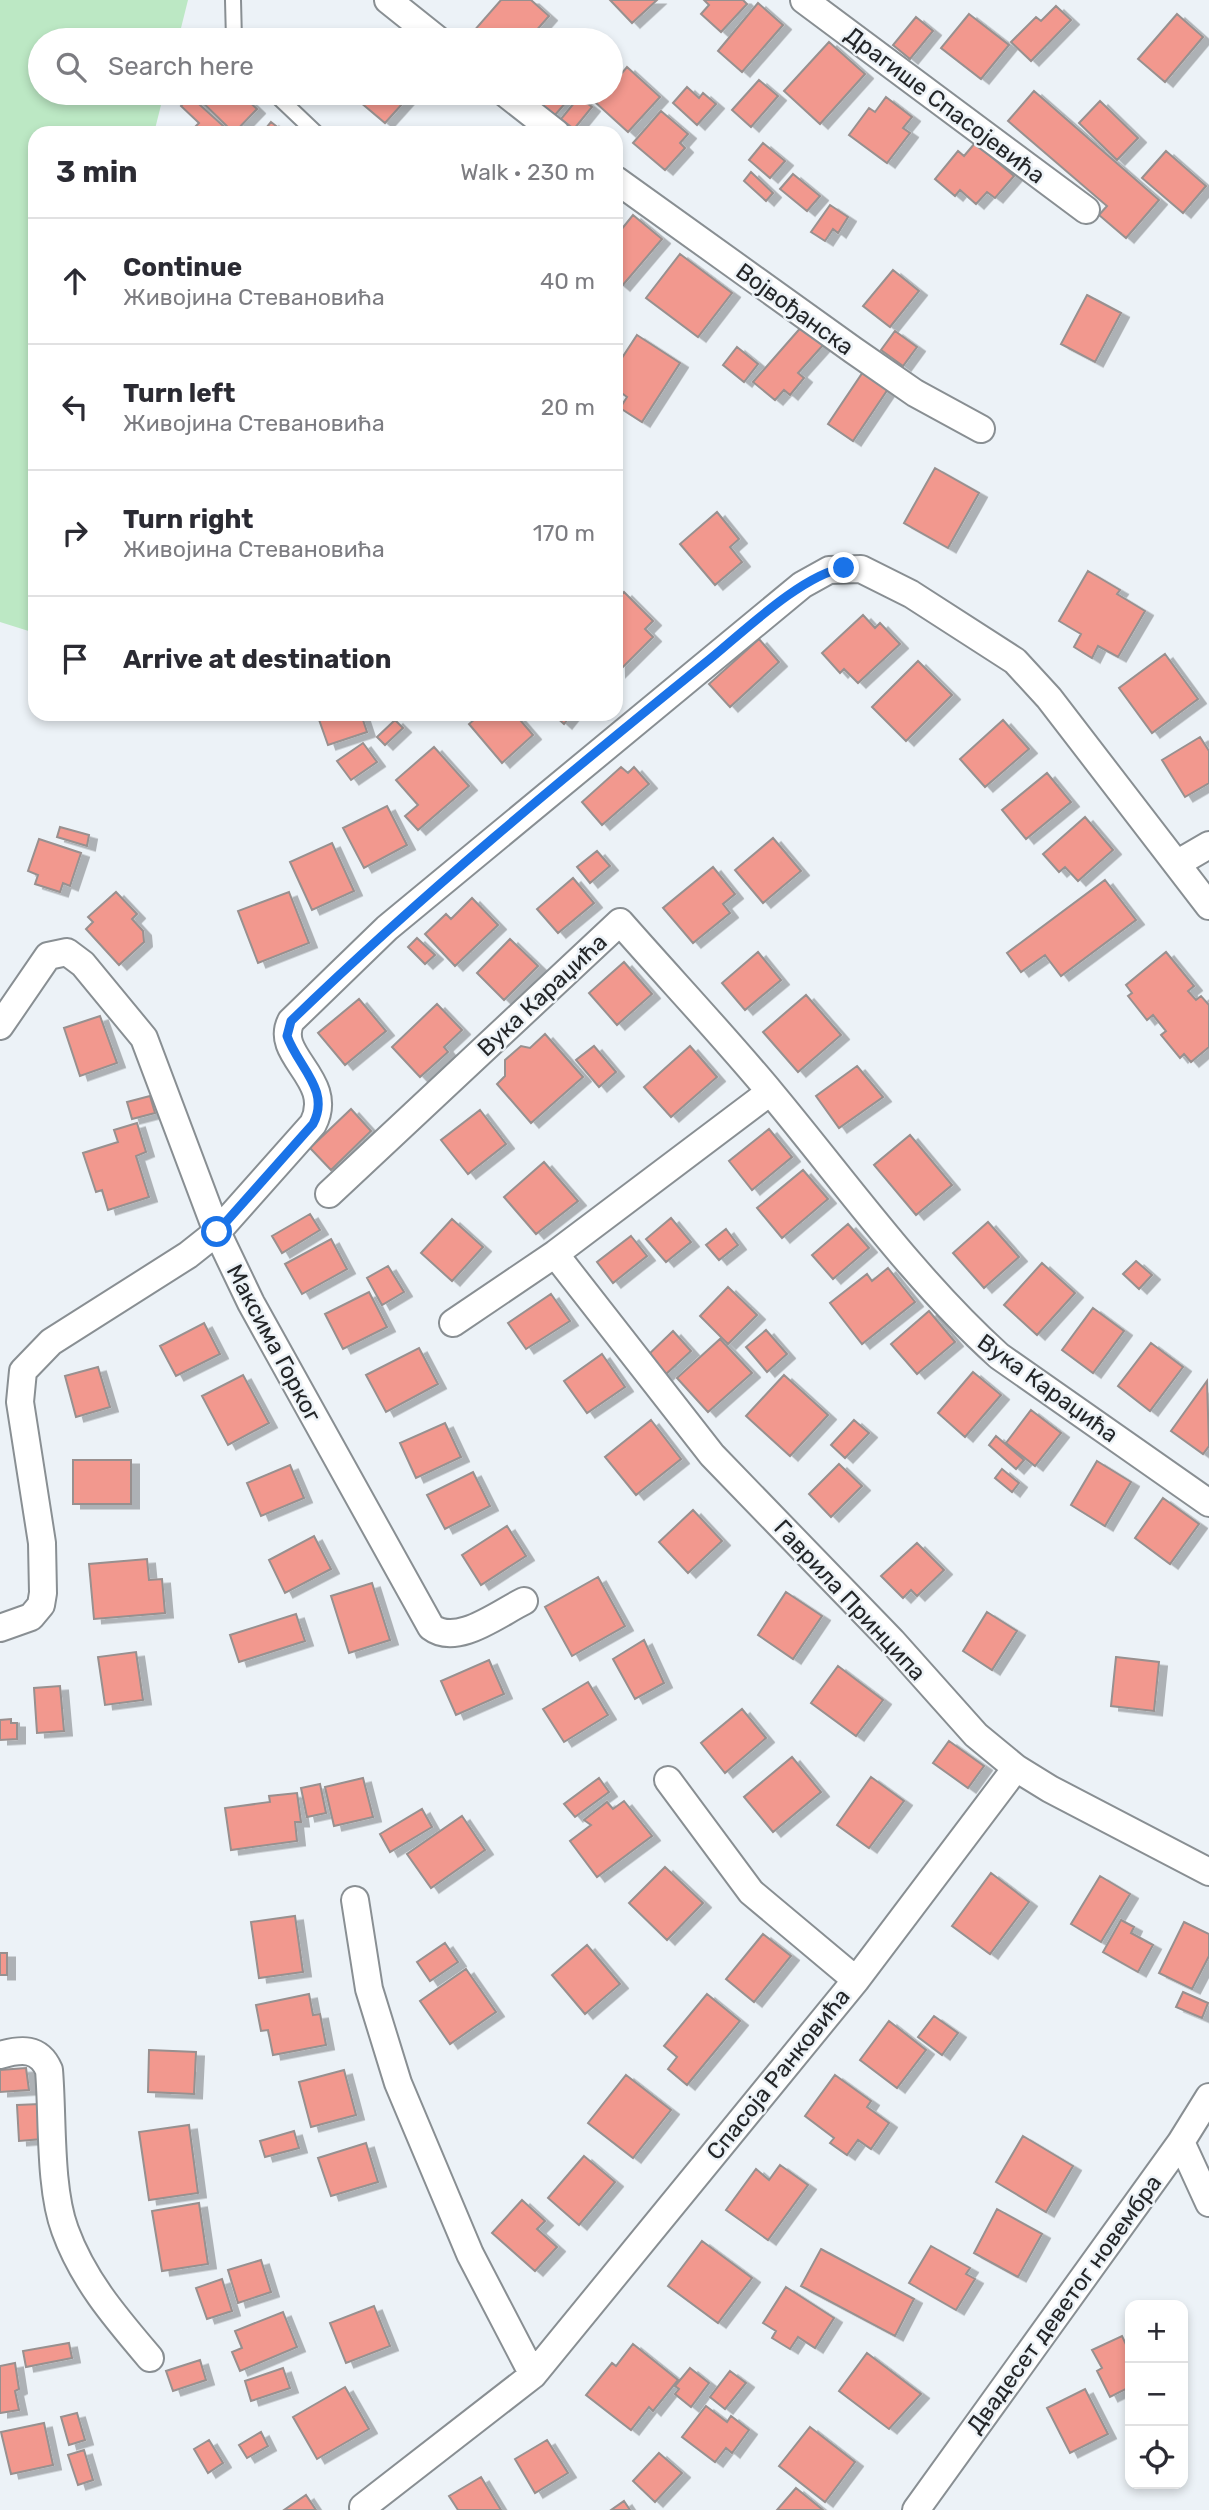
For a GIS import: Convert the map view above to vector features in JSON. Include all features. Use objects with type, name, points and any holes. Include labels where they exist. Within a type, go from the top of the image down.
[{"type":"street","points":[[388,0],[423,28]]},
{"type":"street","name":"Драгише Спасојевића","points":[[804,0],[1086,210]]},
{"type":"street","points":[[520,105],[547,126]]},
{"type":"street","name":"Војвођанска","points":[[623,193],[915,393],[981,429]]},
{"type":"street","points":[[0,1628],[32,1616],[41,1605],[44,1593],[42,1543],[20,1402],[23,1371],[51,1342],[188,1255],[217,1232],[313,1124],[319,1113],[319,1093],[287,1036],[291,1021],[387,928],[802,585],[829,570],[855,569],[874,574],[911,594],[1015,661],[1049,698],[1209,906]]},
{"type":"street","points":[[1178,863],[1209,845]]},
{"type":"street","name":"Вука Караџића","points":[[329,1194],[620,922],[770,1091],[910,1265],[971,1331],[999,1356],[1209,1503]]},
{"type":"street","name":"Максима Горког","points":[[0,1026],[48,956],[67,953],[83,964],[144,1038],[217,1232],[310,1414],[431,1627],[439,1633],[459,1633],[524,1601]]},
{"type":"street","points":[[453,1323],[555,1254],[770,1091]]},
{"type":"street","name":"Гаврила Принципа","points":[[555,1254],[712,1455],[892,1641],[976,1735],[1016,1768],[1050,1789],[1209,1872]]},
{"type":"street","name":"Спасоја Ранковића","points":[[363,2507],[533,2375],[856,1980],[1016,1768]]},
{"type":"street","points":[[668,1780],[751,1892],[856,1980]]},
{"type":"street","points":[[355,1900],[369,1989],[398,2083],[470,2254],[533,2375]]},
{"type":"street","points":[[0,2055],[28,2050],[38,2053],[44,2059],[49,2070],[55,2174],[64,2228],[96,2294],[150,2358]]},
{"type":"street","name":"Двадесет деветог новембра","points":[[916,2510],[1181,2142],[1209,2098]]},
{"type":"street","points":[[1181,2142],[1209,2203]]},
{"type":"lane","points":[[233,0],[234,28]]},
{"type":"lane","points":[[287,105],[309,126]]},
{"type":"green space","points":[[0,0],[188,0],[181,28],[28,28],[28,105],[161,105],[156,126],[28,126],[28,631],[0,622]]},
{"type":"building","points":[[501,0],[531,0],[549,16],[538,28],[476,28]]},
{"type":"building","points":[[610,0],[657,0],[632,23]]},
{"type":"building","points":[[704,0],[743,0],[747,4],[721,32],[701,14],[709,5]]},
{"type":"building","points":[[758,3],[783,25],[742,72],[718,51]]},
{"type":"building","points":[[1056,6],[1071,20],[1031,61],[1011,42],[1036,17],[1041,21]]},
{"type":"building","points":[[969,14],[1009,45],[981,79],[941,48]]},
{"type":"building","points":[[1177,14],[1203,37],[1165,82],[1138,59]]},
{"type":"building","points":[[916,17],[933,31],[910,59],[893,45]]},
{"type":"building","points":[[829,42],[865,74],[820,124],[784,91]]},
{"type":"building","points":[[627,67],[660,97],[628,132],[598,105],[623,105],[623,72]]},
{"type":"building","points":[[759,80],[778,96],[751,127],[732,110]]},
{"type":"building","points":[[687,87],[699,98],[703,93],[716,104],[697,125],[673,103]]},
{"type":"building","points":[[1034,91],[1159,200],[1126,238],[1099,215],[1107,206],[1008,121]]},
{"type":"building","points":[[886,97],[912,117],[903,128],[910,133],[887,163],[849,135],[869,108],[875,112]]},
{"type":"building","points":[[1100,101],[1138,138],[1117,160],[1079,123]]},
{"type":"building","points":[[200,105],[223,126],[196,126],[199,123],[181,106]]},
{"type":"building","points":[[205,105],[253,105],[257,109],[241,126],[227,126]]},
{"type":"building","points":[[364,105],[401,105],[385,123]]},
{"type":"building","points":[[543,105],[564,105],[555,115]]},
{"type":"building","points":[[572,105],[592,107],[576,126],[570,126],[561,119]]},
{"type":"building","points":[[661,111],[688,134],[680,143],[685,148],[665,170],[633,143]]},
{"type":"building","points":[[763,143],[785,161],[770,178],[749,160]]},
{"type":"building","points":[[975,143],[1014,176],[995,198],[987,192],[976,204],[960,190],[955,196],[935,179],[958,151],[964,156]]},
{"type":"building","points":[[1166,151],[1206,186],[1183,213],[1142,178]]},
{"type":"building","points":[[751,172],[773,193],[766,201],[744,181]]},
{"type":"building","points":[[793,174],[820,196],[807,211],[780,189]]},
{"type":"building","points":[[830,205],[848,217],[838,233],[833,229],[825,241],[811,232]]},
{"type":"building","points":[[633,215],[662,239],[623,285],[623,227]]},
{"type":"building","points":[[680,254],[732,293],[698,337],[646,298]]},
{"type":"building","points":[[893,270],[919,291],[890,327],[863,306]]},
{"type":"building","points":[[1087,295],[1121,313],[1095,362],[1061,344]]},
{"type":"building","points":[[803,325],[824,344],[798,373],[804,378],[790,395],[784,390],[775,400],[753,382]]},
{"type":"building","points":[[895,331],[917,347],[903,366],[881,350]]},
{"type":"building","points":[[637,335],[680,363],[642,422],[623,410],[627,397],[623,394],[623,356]]},
{"type":"building","points":[[737,347],[758,364],[744,382],[723,365]]},
{"type":"building","points":[[865,369],[890,386],[853,441],[828,424]]},
{"type":"building","points":[[935,468],[979,493],[948,548],[904,523]]},
{"type":"building","points":[[717,512],[739,539],[730,547],[742,562],[715,585],[680,544]]},
{"type":"building","points":[[1088,571],[1120,590],[1117,594],[1145,611],[1118,657],[1098,646],[1092,658],[1074,647],[1081,634],[1059,621]]},
{"type":"building","points":[[623,593],[653,621],[645,629],[653,637],[623,667]]},
{"type":"building","points":[[863,615],[875,628],[880,623],[900,644],[858,683],[844,669],[840,673],[822,653]]},
{"type":"building","points":[[759,639],[779,662],[730,707],[709,684]]},
{"type":"building","points":[[1165,654],[1198,699],[1152,733],[1119,688]]},
{"type":"building","points":[[918,661],[952,695],[906,741],[872,707]]},
{"type":"building","points":[[1003,720],[1029,749],[985,787],[960,759]]},
{"type":"building","points":[[319,721],[363,721],[367,732],[328,745]]},
{"type":"building","points":[[394,721],[403,728],[385,745],[377,737]]},
{"type":"building","points":[[473,721],[521,721],[533,735],[502,763],[469,724]]},
{"type":"building","points":[[1200,737],[1209,751],[1209,783],[1185,797],[1162,760]]},
{"type":"building","points":[[363,743],[377,762],[351,780],[337,761]]},
{"type":"building","points":[[434,747],[469,786],[418,830],[405,816],[418,805],[396,780]]},
{"type":"building","points":[[621,767],[628,773],[634,767],[649,784],[602,825],[582,802]]},
{"type":"building","points":[[1047,773],[1071,802],[1026,839],[1002,810]]},
{"type":"building","points":[[387,806],[407,845],[364,868],[343,828]]},
{"type":"building","points":[[1085,817],[1113,850],[1078,881],[1065,867],[1059,872],[1043,854]]},
{"type":"building","points":[[60,827],[89,835],[87,846],[57,837]]},
{"type":"building","points":[[773,838],[801,871],[763,903],[735,870]]},
{"type":"building","points":[[39,839],[81,853],[70,886],[63,883],[60,892],[35,884],[38,875],[28,871]]},
{"type":"building","points":[[332,843],[354,891],[312,910],[290,862]]},
{"type":"building","points":[[597,851],[610,866],[590,883],[577,867]]},
{"type":"building","points":[[713,867],[735,894],[723,904],[730,913],[693,943],[663,908]]},
{"type":"building","points":[[573,878],[594,903],[558,933],[537,909]]},
{"type":"building","points":[[1105,880],[1136,920],[1061,976],[1045,955],[1021,972],[1007,953]]},
{"type":"building","points":[[116,892],[137,914],[132,919],[143,931],[144,942],[119,965],[86,929],[93,922],[88,917]]},
{"type":"building","points":[[289,892],[309,943],[258,963],[238,911]]},
{"type":"building","points":[[472,898],[498,925],[455,966],[425,934],[446,914],[451,919]]},
{"type":"building","points":[[417,938],[435,955],[425,964],[408,947]]},
{"type":"building","points":[[510,939],[538,966],[504,1000],[477,973]]},
{"type":"building","points":[[758,952],[781,980],[745,1010],[722,983]]},
{"type":"building","points":[[1166,952],[1194,986],[1188,991],[1196,1000],[1201,996],[1209,1005],[1209,1047],[1191,1062],[1184,1054],[1180,1058],[1161,1035],[1166,1031],[1153,1015],[1147,1020],[1128,996],[1132,993],[1126,985]]},
{"type":"building","points":[[624,962],[652,994],[617,1025],[589,993]]},
{"type":"building","points":[[806,995],[841,1035],[798,1072],[763,1032]]},
{"type":"building","points":[[359,999],[386,1031],[345,1065],[318,1033]]},
{"type":"building","points":[[437,1004],[462,1030],[444,1047],[448,1052],[420,1077],[392,1047]]},
{"type":"building","points":[[100,1016],[117,1063],[80,1076],[64,1028]]},
{"type":"building","points":[[545,1034],[583,1077],[531,1123],[497,1084],[505,1076],[505,1060],[521,1046],[530,1048]]},
{"type":"building","points":[[594,1046],[616,1072],[599,1087],[576,1060]]},
{"type":"building","points":[[690,1046],[717,1077],[671,1117],[644,1087]]},
{"type":"building","points":[[857,1066],[883,1097],[839,1128],[816,1096]]},
{"type":"building","points":[[150,1096],[155,1113],[132,1119],[127,1102]]},
{"type":"building","points":[[351,1109],[371,1131],[331,1170],[310,1148]]},
{"type":"building","points":[[480,1110],[506,1144],[468,1174],[441,1140]]},
{"type":"building","points":[[137,1123],[146,1152],[136,1156],[149,1197],[108,1210],[102,1190],[96,1192],[83,1153],[118,1142],[114,1130]]},
{"type":"building","points":[[769,1129],[792,1157],[752,1190],[729,1161]]},
{"type":"building","points":[[910,1135],[952,1185],[916,1215],[874,1165]]},
{"type":"building","points":[[544,1162],[578,1201],[536,1234],[504,1197]]},
{"type":"building","points":[[803,1170],[828,1199],[782,1238],[757,1208]]},
{"type":"building","points":[[310,1214],[320,1230],[282,1253],[272,1236]]},
{"type":"building","points":[[671,1218],[691,1242],[666,1262],[646,1239]]},
{"type":"building","points":[[452,1219],[483,1247],[452,1281],[421,1253]]},
{"type":"building","points":[[988,1222],[1019,1257],[984,1288],[953,1253]]},
{"type":"building","points":[[848,1224],[869,1248],[833,1279],[812,1255]]},
{"type":"building","points":[[726,1229],[738,1245],[719,1260],[706,1245]]},
{"type":"building","points":[[631,1236],[647,1256],[613,1283],[597,1262]]},
{"type":"building","points":[[331,1239],[347,1269],[302,1294],[285,1264]]},
{"type":"building","points":[[1136,1261],[1152,1275],[1139,1289],[1123,1274]]},
{"type":"building","points":[[1042,1263],[1075,1293],[1037,1335],[1004,1305]]},
{"type":"building","points":[[388,1266],[404,1292],[382,1305],[367,1278]]},
{"type":"building","points":[[888,1268],[915,1302],[862,1344],[830,1303],[867,1274],[872,1281]]},
{"type":"building","points":[[728,1287],[757,1315],[728,1344],[700,1316]]},
{"type":"building","points":[[369,1292],[387,1327],[343,1349],[325,1314]]},
{"type":"building","points":[[551,1294],[570,1321],[526,1349],[508,1323]]},
{"type":"building","points":[[1093,1308],[1124,1331],[1093,1373],[1062,1350]]},
{"type":"building","points":[[929,1311],[955,1342],[917,1374],[891,1344]]},
{"type":"building","points":[[204,1323],[220,1354],[176,1376],[160,1346]]},
{"type":"building","points":[[766,1330],[787,1354],[767,1372],[746,1347]]},
{"type":"building","points":[[673,1331],[691,1351],[665,1375],[647,1356]]},
{"type":"building","points":[[720,1339],[752,1373],[708,1412],[677,1378]]},
{"type":"building","points":[[1151,1343],[1183,1367],[1150,1411],[1118,1386]]},
{"type":"building","points":[[419,1348],[438,1384],[386,1412],[366,1375]]},
{"type":"building","points":[[602,1354],[625,1387],[587,1413],[564,1381]]},
{"type":"building","points":[[98,1367],[110,1407],[76,1417],[65,1376]]},
{"type":"building","points":[[973,1372],[1001,1395],[965,1437],[938,1413]]},
{"type":"building","points":[[243,1375],[269,1423],[228,1445],[202,1396]]},
{"type":"building","points":[[784,1375],[828,1415],[790,1456],[746,1416]]},
{"type":"building","points":[[1207,1381],[1209,1446],[1203,1454],[1171,1431]]},
{"type":"building","points":[[1031,1410],[1061,1433],[1035,1466],[1006,1443]]},
{"type":"building","points":[[651,1420],[681,1459],[636,1495],[605,1457]]},
{"type":"building","points":[[854,1420],[869,1433],[845,1458],[831,1445]]},
{"type":"building","points":[[445,1423],[461,1457],[416,1478],[400,1443]]},
{"type":"building","points":[[996,1436],[1024,1460],[1016,1469],[989,1445]]},
{"type":"building","points":[[73,1460],[131,1460],[131,1504],[73,1504]]},
{"type":"building","points":[[1097,1461],[1131,1482],[1105,1526],[1071,1505]]},
{"type":"building","points":[[839,1464],[862,1486],[831,1517],[809,1494]]},
{"type":"building","points":[[290,1465],[304,1498],[261,1516],[247,1483]]},
{"type":"building","points":[[1002,1469],[1019,1483],[1012,1492],[995,1478]]},
{"type":"building","points":[[473,1472],[490,1506],[445,1529],[427,1495]]},
{"type":"building","points":[[1163,1498],[1199,1524],[1170,1564],[1135,1538]]},
{"type":"building","points":[[693,1510],[722,1541],[688,1573],[659,1542]]},
{"type":"building","points":[[507,1526],[526,1556],[481,1585],[462,1555]]},
{"type":"building","points":[[314,1536],[331,1569],[285,1593],[269,1560]]},
{"type":"building","points":[[917,1543],[944,1570],[917,1596],[911,1590],[903,1598],[881,1576]]},
{"type":"building","points":[[147,1559],[149,1580],[162,1579],[165,1613],[94,1619],[89,1564]]},
{"type":"building","points":[[598,1577],[625,1626],[572,1656],[545,1607]]},
{"type":"building","points":[[372,1583],[390,1640],[349,1653],[331,1596]]},
{"type":"building","points":[[786,1592],[822,1616],[793,1659],[758,1635]]},
{"type":"building","points":[[987,1612],[1017,1631],[992,1670],[963,1651]]},
{"type":"building","points":[[296,1614],[305,1641],[239,1662],[230,1635]]},
{"type":"building","points":[[644,1640],[664,1683],[635,1699],[613,1659]]},
{"type":"building","points":[[136,1652],[143,1700],[105,1705],[98,1657]]},
{"type":"building","points":[[1116,1657],[1159,1662],[1154,1711],[1111,1706]]},
{"type":"building","points":[[489,1660],[504,1694],[456,1715],[441,1681]]},
{"type":"building","points":[[838,1666],[883,1700],[856,1736],[811,1703]]},
{"type":"building","points":[[588,1682],[608,1715],[564,1742],[543,1709]]},
{"type":"building","points":[[60,1686],[64,1731],[37,1733],[34,1688]]},
{"type":"building","points":[[742,1709],[766,1738],[725,1773],[701,1743]]},
{"type":"building","points":[[11,1719],[11,1723],[17,1723],[17,1739],[0,1740],[0,1720]]},
{"type":"building","points":[[949,1741],[984,1766],[968,1788],[933,1763]]},
{"type":"building","points":[[792,1757],[821,1792],[773,1832],[744,1797]]},
{"type":"building","points":[[871,1777],[904,1801],[869,1848],[837,1825]]},
{"type":"building","points":[[363,1778],[373,1817],[334,1826],[325,1787]]},
{"type":"building","points":[[599,1778],[609,1792],[575,1817],[564,1804]]},
{"type":"building","points":[[320,1784],[326,1813],[307,1817],[301,1788]]},
{"type":"building","points":[[297,1793],[301,1822],[295,1822],[297,1841],[231,1850],[225,1808],[270,1802],[269,1796]]},
{"type":"building","points":[[624,1801],[652,1836],[597,1877],[570,1841],[591,1825],[584,1820],[607,1802],[613,1809]]},
{"type":"building","points":[[422,1809],[432,1827],[390,1852],[380,1834]]},
{"type":"building","points":[[462,1816],[485,1850],[431,1888],[407,1854]]},
{"type":"building","points":[[665,1867],[703,1903],[667,1940],[629,1903]]},
{"type":"building","points":[[991,1873],[1029,1902],[990,1954],[952,1926]]},
{"type":"building","points":[[1100,1876],[1130,1894],[1101,1942],[1071,1924]]},
{"type":"building","points":[[295,1916],[303,1972],[259,1978],[251,1922]]},
{"type":"building","points":[[1121,1920],[1134,1927],[1131,1933],[1153,1945],[1138,1972],[1103,1952]]},
{"type":"building","points":[[1184,1922],[1209,1934],[1209,1956],[1192,1989],[1159,1973]]},
{"type":"building","points":[[763,1934],[791,1956],[754,2002],[726,1979]]},
{"type":"building","points":[[445,1943],[458,1962],[430,1981],[417,1962]]},
{"type":"building","points":[[587,1945],[620,1984],[585,2014],[552,1975]]},
{"type":"building","points":[[0,1953],[7,1953],[7,1975],[0,1975]]},
{"type":"building","points":[[466,1969],[496,2012],[450,2044],[420,2001]]},
{"type":"building","points":[[1183,1992],[1208,2003],[1202,2018],[1176,2007]]},
{"type":"building","points":[[309,1994],[313,2015],[320,2014],[326,2045],[273,2055],[268,2030],[261,2031],[256,2005]]},
{"type":"building","points":[[707,1994],[740,2021],[687,2085],[668,2069],[677,2057],[664,2046]]},
{"type":"building","points":[[934,2016],[958,2033],[942,2055],[918,2037]]},
{"type":"building","points":[[889,2021],[926,2050],[897,2088],[860,2060]]},
{"type":"building","points":[[149,2050],[196,2052],[194,2094],[148,2092]]},
{"type":"building","points":[[26,2068],[29,2090],[0,2092],[0,2070]]},
{"type":"building","points":[[344,2070],[356,2115],[311,2127],[299,2082]]},
{"type":"building","points":[[626,2075],[671,2110],[633,2158],[588,2123]]},
{"type":"building","points":[[835,2075],[871,2101],[867,2107],[889,2123],[871,2149],[858,2140],[847,2155],[830,2143],[834,2138],[805,2116]]},
{"type":"building","points":[[40,2104],[42,2139],[19,2141],[17,2105]]},
{"type":"building","points":[[189,2125],[198,2193],[149,2200],[139,2132]]},
{"type":"building","points":[[294,2131],[299,2148],[265,2157],[260,2141]]},
{"type":"building","points":[[1023,2136],[1073,2166],[1046,2212],[996,2182]]},
{"type":"building","points":[[366,2143],[378,2182],[331,2196],[318,2158]]},
{"type":"building","points":[[584,2156],[615,2182],[579,2225],[548,2198]]},
{"type":"building","points":[[780,2165],[808,2185],[768,2240],[726,2210],[756,2169],[769,2180]]},
{"type":"building","points":[[522,2200],[545,2221],[537,2229],[557,2247],[535,2271],[492,2233]]},
{"type":"building","points":[[199,2203],[208,2264],[162,2271],[152,2211]]},
{"type":"building","points":[[997,2209],[1042,2234],[1018,2277],[974,2253]]},
{"type":"building","points":[[702,2241],[752,2278],[718,2323],[668,2286]]},
{"type":"building","points":[[931,2246],[970,2268],[966,2274],[975,2279],[956,2310],[909,2283]]},
{"type":"building","points":[[821,2249],[914,2299],[895,2336],[801,2286]]},
{"type":"building","points":[[261,2260],[271,2292],[238,2303],[228,2270]]},
{"type":"building","points":[[222,2279],[232,2311],[207,2319],[196,2288]]},
{"type":"building","points":[[786,2287],[834,2318],[815,2348],[798,2337],[790,2349],[772,2338],[776,2331],[763,2323]]},
{"type":"building","points":[[374,2306],[390,2346],[346,2363],[330,2323]]},
{"type":"building","points":[[283,2312],[297,2347],[240,2371],[232,2352],[242,2348],[235,2331]]},
{"type":"building","points":[[1122,2336],[1125,2342],[1125,2390],[1110,2397],[1097,2371],[1102,2368],[1092,2350]]},
{"type":"building","points":[[69,2343],[72,2358],[26,2367],[23,2351]]},
{"type":"building","points":[[633,2344],[678,2380],[653,2411],[649,2407],[631,2430],[586,2395],[612,2363],[616,2366]]},
{"type":"building","points":[[867,2353],[921,2394],[889,2429],[839,2391]]},
{"type":"building","points":[[200,2360],[206,2380],[173,2391],[166,2371]]},
{"type":"building","points":[[15,2363],[19,2389],[15,2391],[19,2410],[0,2413],[0,2366]]},
{"type":"building","points":[[283,2368],[290,2388],[251,2401],[245,2381]]},
{"type":"building","points":[[690,2368],[709,2383],[691,2407],[675,2394],[679,2389],[675,2386]]},
{"type":"building","points":[[730,2371],[746,2383],[725,2409],[710,2397]]},
{"type":"building","points":[[345,2387],[369,2429],[317,2459],[293,2417]]},
{"type":"building","points":[[1085,2389],[1108,2434],[1070,2453],[1047,2408]]},
{"type":"building","points":[[706,2406],[727,2422],[731,2416],[749,2430],[732,2453],[726,2448],[715,2462],[682,2437]]},
{"type":"building","points":[[77,2413],[85,2440],[69,2445],[61,2417]]},
{"type":"building","points":[[44,2423],[53,2465],[11,2474],[1,2432]]},
{"type":"building","points":[[810,2427],[855,2462],[825,2502],[779,2466]]},
{"type":"building","points":[[261,2432],[268,2446],[247,2458],[239,2445]]},
{"type":"building","points":[[209,2440],[223,2463],[208,2473],[194,2449]]},
{"type":"building","points":[[547,2440],[568,2473],[535,2493],[515,2459]]},
{"type":"building","points":[[84,2450],[93,2480],[78,2485],[68,2455]]},
{"type":"building","points":[[659,2453],[682,2473],[655,2502],[633,2481]]},
{"type":"building","points":[[481,2477],[501,2510],[458,2510],[449,2496]]},
{"type":"building","points":[[796,2488],[823,2510],[777,2510]]},
{"type":"building","points":[[306,2495],[316,2510],[284,2510]]},
{"type":"building","points":[[624,2501],[630,2510],[611,2510]]},
{"type":"route","points":[[217,1232],[313,1124],[319,1113],[319,1093],[291,1048],[287,1036],[291,1021],[387,928],[671,691],[802,585],[829,570],[844,568]]}]
